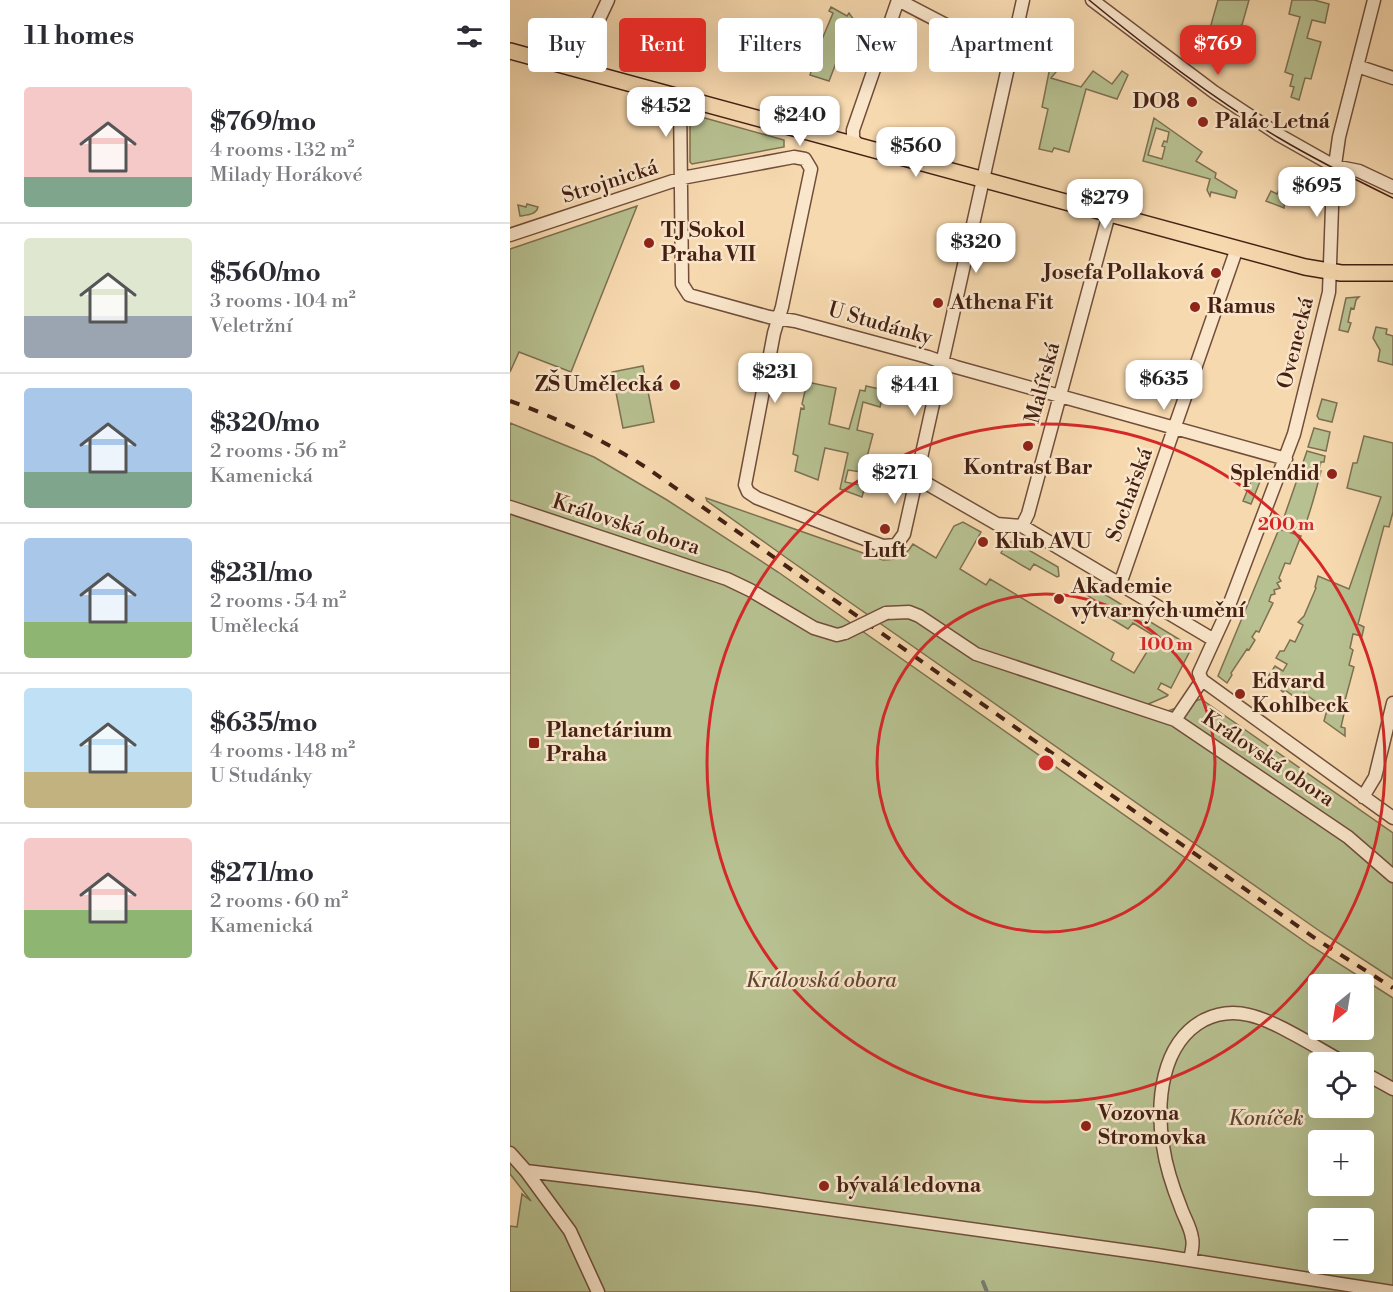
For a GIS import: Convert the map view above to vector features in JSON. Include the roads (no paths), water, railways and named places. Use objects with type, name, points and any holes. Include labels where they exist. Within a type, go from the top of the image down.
[{"type":"main road","points":[[510,51],[528,56]]},
{"type":"main road","points":[[590,72],[982,180],[1330,272],[1393,273]]},
{"type":"street","points":[[600,18],[608,0]]},
{"type":"street","points":[[858,146],[853,138],[853,130],[898,0],[933,18]]},
{"type":"street","points":[[1019,18],[1023,0]]},
{"type":"street","points":[[1092,0],[1248,116],[1334,166],[1359,171],[1393,188]]},
{"type":"street","name":"Ovenecká","points":[[1202,680],[1199,673],[1225,616],[1294,434],[1328,297],[1334,166],[1339,137],[1374,0]]},
{"type":"street","points":[[1357,66],[1393,78]]},
{"type":"street","points":[[780,318],[774,333],[744,481],[748,492],[757,498],[883,546],[893,546],[902,539],[917,478],[1006,72]]},
{"type":"street","name":"U Studánky","points":[[680,98],[682,284],[686,293],[696,298],[795,321],[928,357],[1286,459]]},
{"type":"street","name":"Strojnická","points":[[513,234],[682,178],[794,157],[805,159],[810,169],[780,318]]},
{"type":"street","name":"Malířská","points":[[1022,526],[1028,514],[1109,214]]},
{"type":"street","name":"Sochařská","points":[[1119,584],[1237,248]]},
{"type":"street","points":[[917,478],[998,524],[1022,526],[1214,640]]},
{"type":"street","name":"Královská obora","points":[[510,507],[727,579],[814,628],[837,635],[886,613],[909,612],[919,616],[976,654],[1175,720],[1348,837],[1393,876]]},
{"type":"street","points":[[1175,720],[1202,680],[1393,818]]},
{"type":"street","points":[[1363,797],[1375,777],[1393,703]]},
{"type":"street","points":[[1190,1260],[1193,1239],[1173,1188],[1163,1147],[1160,1116],[1164,1077],[1175,1045],[1192,1026],[1216,1014],[1231,1012],[1248,1014],[1266,1021],[1324,1052]]},
{"type":"street","points":[[1374,1079],[1393,1089]]},
{"type":"street","points":[[510,1154],[526,1171],[570,1231],[598,1292]]},
{"type":"street","points":[[526,1171],[757,1199],[1190,1260],[1392,1292]]},
{"type":"waterway","points":[[983,1282],[987,1292]]},
{"type":"tram line","points":[[1089,0],[1181,72],[1254,123],[1321,162],[1393,198]]},
{"type":"railway","points":[[510,401],[580,430],[647,468],[1316,939],[1393,988]]},
{"type":"place","name":"DO8","points":[[1192,102]]},
{"type":"place","name":"Palác Letná","points":[[1203,122]]},
{"type":"place","name":"TJ Sokol Praha VII","points":[[649,243]]},
{"type":"place","name":"Josefa Pollaková","points":[[1216,273]]},
{"type":"place","name":"Athena Fit","points":[[938,303]]},
{"type":"place","name":"Ramus","points":[[1195,307]]},
{"type":"place","name":"ZŠ Umělecká","points":[[675,385]]},
{"type":"place","name":"Kontrast Bar","points":[[1028,446]]},
{"type":"place","name":"Splendid","points":[[1332,474]]},
{"type":"place","name":"Luft","points":[[885,529]]},
{"type":"place","name":"Klub AVU","points":[[983,542]]},
{"type":"place","name":"Akademie výtvarných umění","points":[[1059,599]]},
{"type":"place","name":"Edvard Kohlbeck","points":[[1240,694]]},
{"type":"place","name":"Planetárium Praha","points":[[534,743]]},
{"type":"place","name":"Vozovna Stromovka","points":[[1086,1126]]},
{"type":"place","name":"bývalá ledovna","points":[[824,1186]]},
{"type":"park label","name":"Koníček","points":[[1266,1119]]}]
